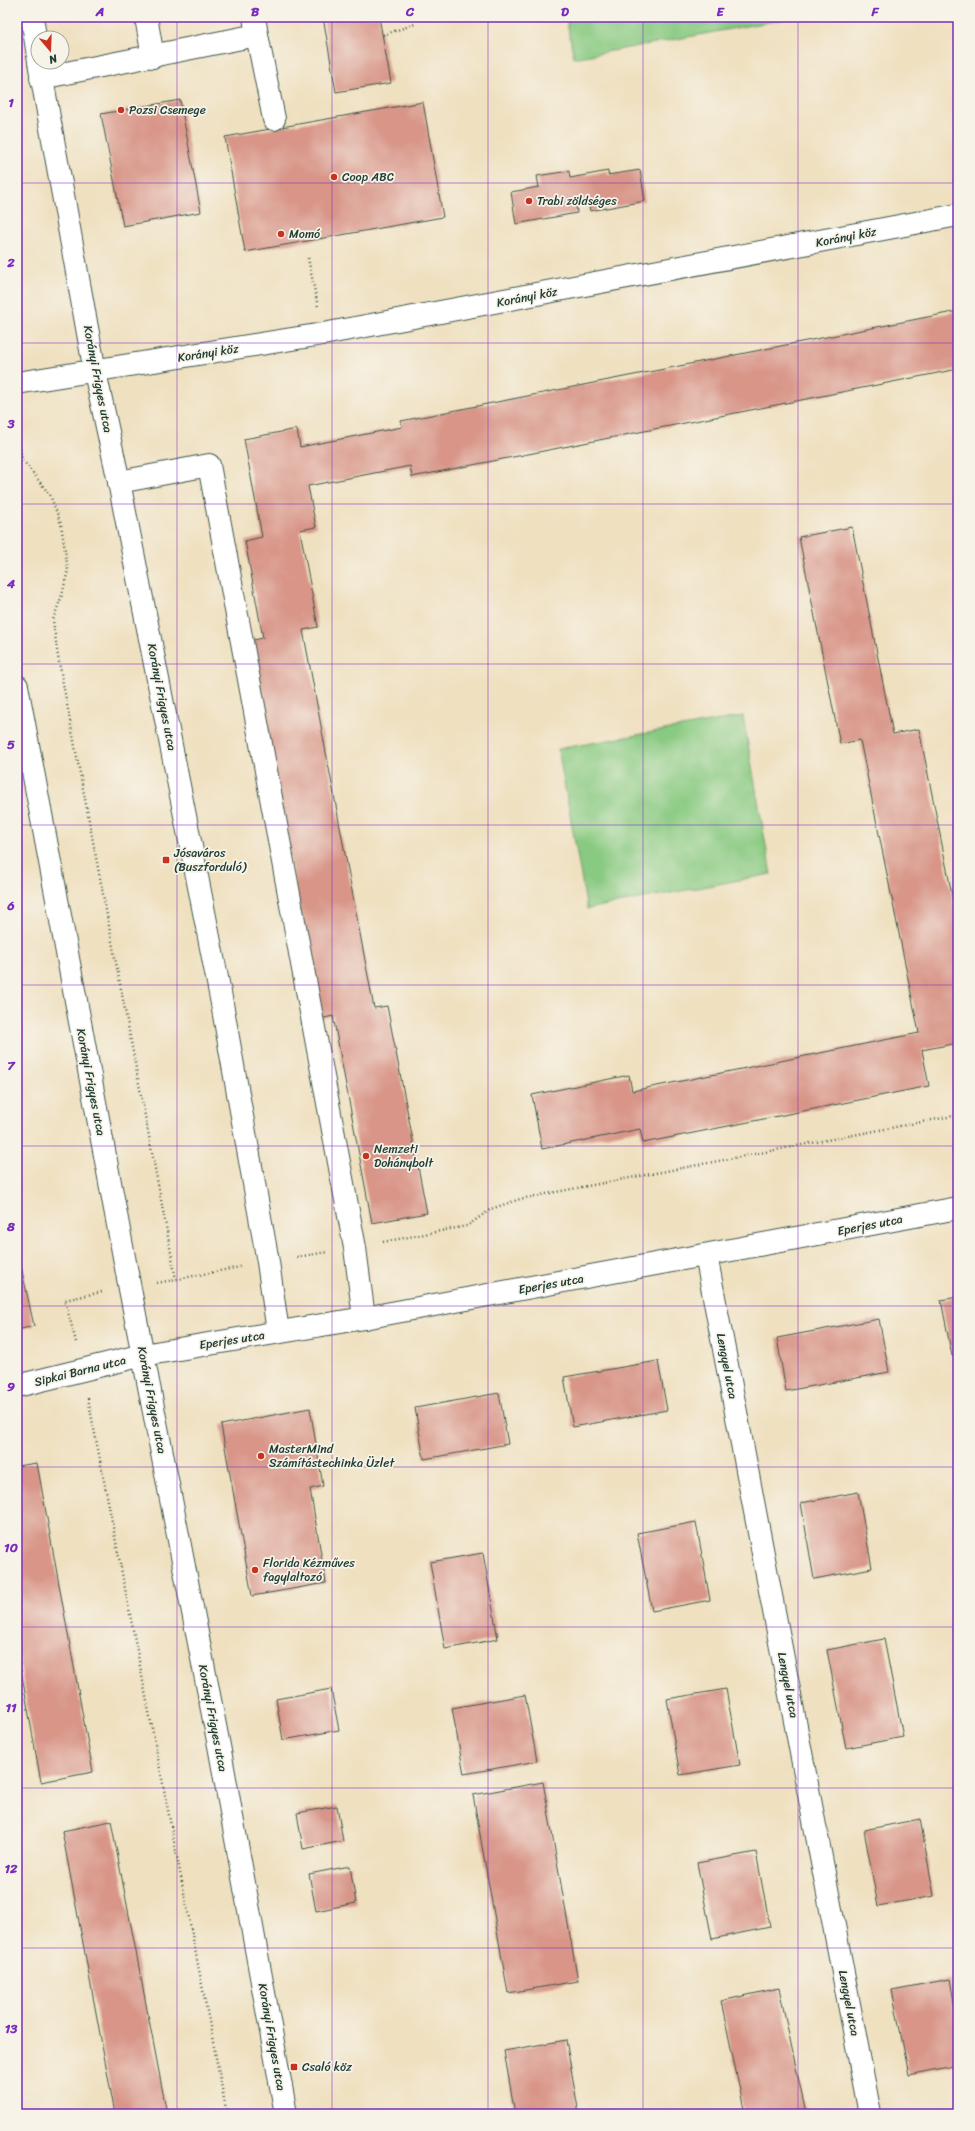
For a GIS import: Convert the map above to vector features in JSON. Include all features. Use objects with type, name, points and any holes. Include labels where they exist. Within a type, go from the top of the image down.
[{"type":"street","points":[[32,17],[34,30]]},
{"type":"street","points":[[146,17],[153,57]]},
{"type":"street","points":[[70,67],[153,57],[256,26],[274,119]]},
{"type":"street","name":"Korányi Frigyes utca","points":[[40,70],[96,372],[220,990],[268,1262],[278,1332]]},
{"type":"street","name":"Korányi köz","points":[[17,383],[96,372],[323,334],[958,215]]},
{"type":"street","points":[[119,482],[210,466],[355,1248],[364,1318]]},
{"type":"street","name":"Korányi Frigyes utca","points":[[17,686],[222,1767],[286,2114]]},
{"type":"street","name":"Eperjes utca","points":[[143,1355],[364,1318],[958,1208]]},
{"type":"street","name":"Lengyel utca","points":[[706,1255],[870,2114]]},
{"type":"street","name":"Sipkai Barna utca","points":[[17,1386],[143,1355]]},
{"type":"path","points":[[383,35],[415,24]]},
{"type":"path","points":[[308,258],[323,334]]},
{"type":"path","points":[[17,429],[22,459],[50,495],[61,524],[68,570],[62,595],[53,620],[58,657],[176,1279]]},
{"type":"path","points":[[153,1284],[268,1262],[355,1248],[467,1226],[490,1209],[520,1199],[958,1115]]},
{"type":"path","points":[[87,1294],[65,1300],[82,1371],[227,2114]]},
{"type":"green space","points":[[566,17],[796,17],[574,58]]},
{"type":"green space","points":[[743,716],[771,874],[587,909],[558,749]]},
{"type":"building","points":[[323,17],[379,17],[391,83],[336,92]]},
{"type":"building","points":[[180,100],[201,212],[123,226],[101,114]]},
{"type":"building","name":"Coop ABC","points":[[423,102],[443,217],[245,252],[225,137]]},
{"type":"building","points":[[640,170],[645,201],[590,211],[588,201],[576,203],[577,213],[516,224],[511,192],[539,187],[537,176],[569,171],[570,178],[608,171],[608,175]]},
{"type":"building","points":[[958,311],[958,369],[412,477],[410,466],[308,486],[316,527],[300,530],[318,627],[303,630],[374,1008],[387,1006],[427,1213],[372,1223],[333,1016],[320,1019],[249,641],[263,638],[245,541],[262,537],[244,439],[297,429],[300,447],[402,427],[401,421]]},
{"type":"building","points":[[852,527],[893,734],[919,729],[958,925],[958,1043],[922,1050],[929,1086],[643,1143],[640,1129],[542,1149],[532,1095],[629,1075],[632,1091],[919,1033],[860,740],[840,744],[799,537]]},
{"type":"building","points":[[21,1266],[34,1326],[17,1330],[17,1267]]},
{"type":"building","points":[[958,1297],[958,1355],[952,1356],[941,1300]]},
{"type":"building","points":[[879,1319],[889,1372],[786,1391],[777,1338]]},
{"type":"building","points":[[658,1361],[667,1410],[573,1427],[564,1377]]},
{"type":"building","points":[[499,1393],[508,1444],[424,1459],[415,1408]]},
{"type":"building","points":[[310,1408],[323,1486],[310,1489],[326,1583],[252,1596],[221,1425]]},
{"type":"building","points":[[37,1463],[93,1772],[41,1782],[17,1648],[17,1466]]},
{"type":"building","points":[[858,1492],[872,1568],[814,1579],[801,1503]]},
{"type":"building","points":[[696,1522],[710,1600],[652,1611],[637,1533]]},
{"type":"building","points":[[483,1553],[498,1639],[445,1649],[430,1562]]},
{"type":"building","points":[[884,1639],[903,1737],[846,1748],[827,1650]]},
{"type":"building","points":[[331,1689],[339,1730],[283,1740],[276,1699]]},
{"type":"building","points":[[726,1689],[740,1765],[680,1775],[667,1699]]},
{"type":"building","points":[[525,1695],[537,1761],[464,1774],[452,1708]]},
{"type":"building","points":[[543,1782],[578,1981],[508,1993],[473,1795]]},
{"type":"building","points":[[337,1806],[343,1841],[303,1849],[297,1813]]},
{"type":"building","points":[[920,1819],[934,1896],[878,1906],[864,1830]]},
{"type":"building","points":[[111,1821],[167,2114],[115,2114],[62,1831]]},
{"type":"building","points":[[756,1852],[770,1927],[712,1939],[697,1863]]},
{"type":"building","points":[[350,1866],[356,1903],[316,1911],[309,1874]]},
{"type":"building","points":[[950,1979],[958,2025],[958,2065],[909,2075],[892,1990]]},
{"type":"building","points":[[779,1988],[806,2114],[745,2114],[721,2001]]},
{"type":"building","points":[[566,2040],[579,2114],[515,2114],[504,2051]]},
{"type":"building","points":[[958,2109],[958,2114],[934,2114],[934,2113]]},
{"type":"place","name":"Pozsi Csemege","points":[[121,110]]},
{"type":"place","name":"Coop ABC","points":[[334,177]]},
{"type":"place","name":"Trabi zöldséges","points":[[529,201]]},
{"type":"place","name":"Momó","points":[[281,234]]},
{"type":"place","name":"Jósaváros (Buszforduló)","points":[[166,860]]},
{"type":"place","name":"Nemzeti Dohánybolt","points":[[366,1156]]},
{"type":"place","name":"MasterMind Számítástechinka Üzlet","points":[[261,1456]]},
{"type":"place","name":"Florida Kézműves fagylaltozó","points":[[255,1570]]},
{"type":"place","name":"Csaló köz","points":[[294,2067]]}]
